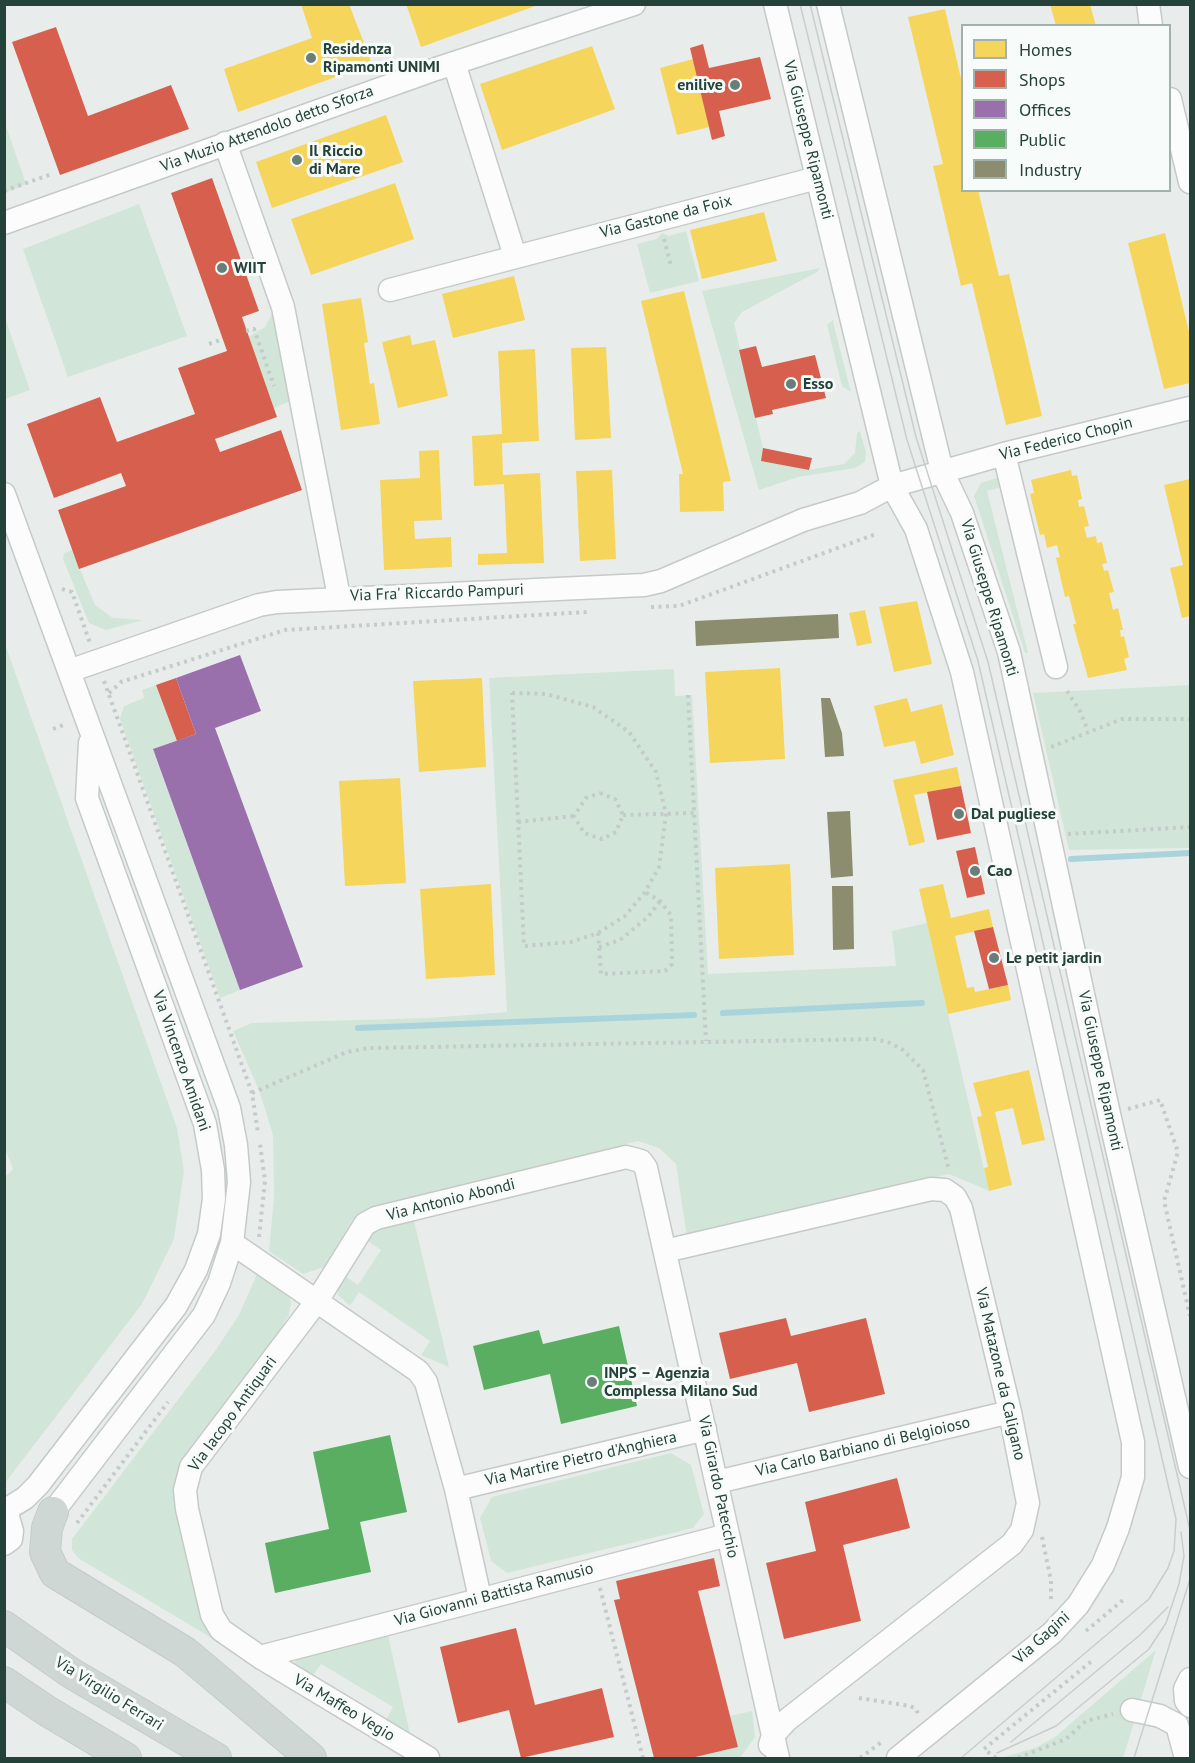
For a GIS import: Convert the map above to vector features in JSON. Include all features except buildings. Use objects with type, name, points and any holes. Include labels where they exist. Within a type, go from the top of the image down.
[{"type":"main road","points":[[53,1512],[47,1528],[45,1552],[49,1564],[56,1573],[185,1652],[311,1758]]},
{"type":"main road","name":"Via Virgilio Ferrari","points":[[4,1626],[71,1672],[216,1758]]},
{"type":"main road","points":[[4,1682],[47,1712],[126,1758]]},
{"type":"street","name":"Via Muzio Attendolo detto Sforza","points":[[4,223],[454,63],[634,4]]},
{"type":"street","name":"Via Giuseppe Ripamonti","points":[[775,4],[892,486],[916,529],[962,672],[1130,1418],[1133,1442]]},
{"type":"street","name":"Via Giuseppe Ripamonti","points":[[828,4],[942,471],[962,513],[1009,652],[1109,1114],[1191,1467]]},
{"type":"street","points":[[1148,4],[1151,24]]},
{"type":"street","points":[[454,63],[515,256]]},
{"type":"street","points":[[1171,103],[1191,182]]},
{"type":"street","points":[[225,143],[283,307],[339,597]]},
{"type":"street","name":"Via Gastone da Foix","points":[[390,290],[817,178]]},
{"type":"street","name":"Via Federico Chopin","points":[[942,471],[1191,408]]},
{"type":"street","points":[[1004,454],[1056,667]]},
{"type":"street","points":[[892,486],[942,471]]},
{"type":"street","name":"Via Fra' Riccardo Pampuri","points":[[69,671],[259,605],[339,597],[644,585],[677,577],[803,520],[860,503],[892,486]]},
{"type":"street","name":"Via Vincenzo Amidani","points":[[4,494],[231,1118],[239,1182],[232,1243],[219,1283],[195,1328],[53,1512]]},
{"type":"street","name":"Via Vincenzo Amidani","points":[[5,1510],[38,1485],[176,1305],[196,1270],[209,1234],[214,1199],[213,1170],[205,1124],[87,798],[90,732]]},
{"type":"street","name":"Via Girardo Patecchio","points":[[626,1157],[641,1161],[646,1168],[778,1758]]},
{"type":"street","name":"Via Antonio Abondi","points":[[317,1301],[361,1229],[371,1221],[626,1157]]},
{"type":"street","name":"Via Matazone da Caligano","points":[[665,1251],[931,1189],[945,1190],[955,1197],[961,1208],[1010,1412],[1028,1503],[1022,1530],[1012,1544],[787,1720],[773,1735]]},
{"type":"street","points":[[232,1243],[418,1371],[426,1382],[456,1489],[480,1598]]},
{"type":"street","name":"Via Iacopo Antiquari","points":[[260,1657],[221,1630],[212,1615],[187,1509],[185,1490],[191,1467],[317,1301]]},
{"type":"street","name":"Via Carlo Barbiano di Belgioioso","points":[[717,1482],[1010,1412]]},
{"type":"street","name":"Via Martire Pietro d'Anghiera","points":[[456,1489],[705,1429]]},
{"type":"street","name":"Via Gagini","points":[[898,1758],[1052,1633],[1078,1605],[1103,1565],[1118,1528],[1132,1477],[1133,1442]]},
{"type":"street","points":[[4,1544],[11,1539],[12,1531],[5,1510]]},
{"type":"street","name":"Via Giovanni Battista Ramusio","points":[[260,1657],[728,1535]]},
{"type":"street","name":"Via Maffeo Vegio","points":[[260,1657],[428,1758]]},
{"type":"street","points":[[1191,1679],[1185,1689],[1186,1701],[1191,1706]]},
{"type":"street","points":[[1132,1710],[1160,1716],[1177,1725],[1186,1758]]},
{"type":"street","points":[[764,1758],[773,1735]]},
{"type":"path","points":[[4,191],[52,174]]},
{"type":"path","points":[[662,233],[671,266]]},
{"type":"path","points":[[246,332],[254,329],[276,390]]},
{"type":"path","points":[[208,344],[223,339]]},
{"type":"path","points":[[1067,691],[1080,711],[1088,731]]},
{"type":"path","points":[[512,693],[546,694],[593,706],[629,732],[657,772],[666,814],[659,867],[645,892],[625,916],[598,933],[571,942],[524,946],[518,822],[512,693]]},
{"type":"path","points":[[688,695],[706,1041]]},
{"type":"path","points":[[1044,750],[1122,718],[1191,719]]},
{"type":"path","points":[[600,793],[615,799],[622,815],[616,832],[602,839],[584,832],[574,816],[586,798],[600,793]]},
{"type":"path","points":[[622,815],[695,813]]},
{"type":"path","points":[[518,822],[574,816]]},
{"type":"path","points":[[1065,834],[1191,828]]},
{"type":"path","points":[[598,933],[601,974],[665,971],[672,964],[671,915],[660,901],[645,892]]},
{"type":"path","points":[[599,948],[620,940],[648,917],[660,901]]},
{"type":"path","points":[[252,1093],[347,1052],[369,1048],[847,1038],[890,1043],[914,1059],[923,1070],[950,1174]]},
{"type":"path","points":[[1128,1110],[1160,1100],[1178,1152],[1164,1201],[1191,1316]]},
{"type":"path","points":[[1041,1530],[1051,1581],[1052,1597],[1049,1604]]},
{"type":"path","points":[[598,1581],[644,1758]]},
{"type":"path","points":[[996,1758],[984,1749],[1093,1660]]},
{"type":"path","points":[[859,1698],[909,1706],[916,1709],[918,1714]]},
{"type":"path","points":[[909,1720],[926,1707]]},
{"type":"path","points":[[1018,1758],[1066,1739],[1086,1721],[1132,1710]]},
{"type":"path","points":[[860,1758],[885,1739]]},
{"type":"green space","points":[[5,123],[26,184],[4,193]]},
{"type":"green space","points":[[139,204],[187,336],[68,377],[23,249]]},
{"type":"green space","points":[[686,231],[699,281],[650,293],[637,244],[657,239],[662,233],[669,236]]},
{"type":"green space","points":[[820,268],[817,272],[742,312],[734,323],[763,448],[761,460],[809,470],[844,464],[855,453],[857,433],[860,431],[866,452],[865,462],[855,468],[798,477],[759,490],[702,291]]},
{"type":"green space","points":[[273,312],[295,399],[274,408],[248,337],[265,327]]},
{"type":"green space","points":[[5,318],[30,390],[4,399]]},
{"type":"green space","points":[[833,320],[851,392],[842,386],[827,325]]},
{"type":"green space","points":[[1003,476],[1005,486],[987,491],[1028,653],[1025,653],[974,496],[981,483]]},
{"type":"green space","points":[[72,550],[95,605],[113,618],[143,620],[106,630],[89,623],[63,559],[64,553]]},
{"type":"green space","points":[[5,644],[177,1128],[184,1171],[174,1239],[142,1304],[5,1483],[4,1178],[13,1169],[4,1146]]},
{"type":"green space","points":[[674,669],[675,696],[692,695],[708,974],[896,966],[892,931],[927,923],[989,1191],[949,1174],[687,1237],[676,1164],[659,1148],[638,1141],[374,1209],[353,1219],[324,1267],[303,1274],[269,1251],[274,1197],[273,1135],[259,1090],[233,1031],[252,1023],[429,1018],[507,1012],[489,678]]},
{"type":"green space","points":[[156,685],[177,741],[153,750],[240,990],[220,998],[120,719],[124,706],[144,698],[142,690]]},
{"type":"green space","points":[[1190,685],[1190,848],[1069,850],[1033,693]]},
{"type":"green space","points":[[416,1216],[414,1221],[449,1367],[421,1355],[430,1341],[359,1292],[350,1306],[338,1295],[344,1275],[358,1285],[381,1250],[366,1240],[376,1227]]},
{"type":"green space","points":[[258,1272],[289,1296],[291,1302],[289,1315],[263,1357],[186,1460],[214,1636],[220,1643],[78,1558],[72,1550],[72,1539],[215,1351],[239,1315]]},
{"type":"green space","points":[[671,1453],[691,1465],[704,1514],[693,1528],[507,1573],[491,1561],[480,1518],[492,1497]]},
{"type":"green space","points":[[388,1635],[410,1734],[385,1722],[393,1707],[321,1664],[312,1677],[294,1664],[298,1657]]},
{"type":"green space","points":[[1156,1650],[1123,1758],[1001,1758],[1035,1748],[1055,1737]]},
{"type":"green space","points":[[752,1711],[755,1737],[740,1758],[691,1758],[737,1747],[730,1716]]},
{"type":"waterway","points":[[1071,859],[1190,853]]},
{"type":"waterway","points":[[723,1013],[922,1003]]},
{"type":"waterway","points":[[358,1028],[694,1015]]},
{"type":"tram line","points":[[800,4],[907,440],[978,661],[1176,1519],[1174,1551],[1168,1568],[1149,1599],[961,1758]]},
{"type":"tram line","points":[[810,4],[916,437],[988,662],[1190,1530]]},
{"type":"tram line","points":[[997,1753],[1056,1726],[1149,1649],[1166,1623],[1179,1584],[1184,1556],[1181,1532]]},
{"type":"tram line","points":[[1134,1758],[1190,1579]]},
{"type":"tram line","points":[[1011,1742],[1140,1635],[1168,1607]]},
{"type":"place","name":"Residenza Ripamonti UNIMI","points":[[311,58]]},
{"type":"place","name":"enilive","points":[[735,85]]},
{"type":"place","name":"Il Riccio di Mare","points":[[297,160]]},
{"type":"place","name":"WIIT","points":[[222,268]]},
{"type":"place","name":"Esso","points":[[791,384]]},
{"type":"place","name":"Dal pugliese","points":[[959,814]]},
{"type":"place","name":"Cao","points":[[975,871]]},
{"type":"place","name":"Le petit jardin","points":[[994,958]]},
{"type":"place","name":"INPS – Agenzia Complessa Milano Sud","points":[[592,1382]]}]
